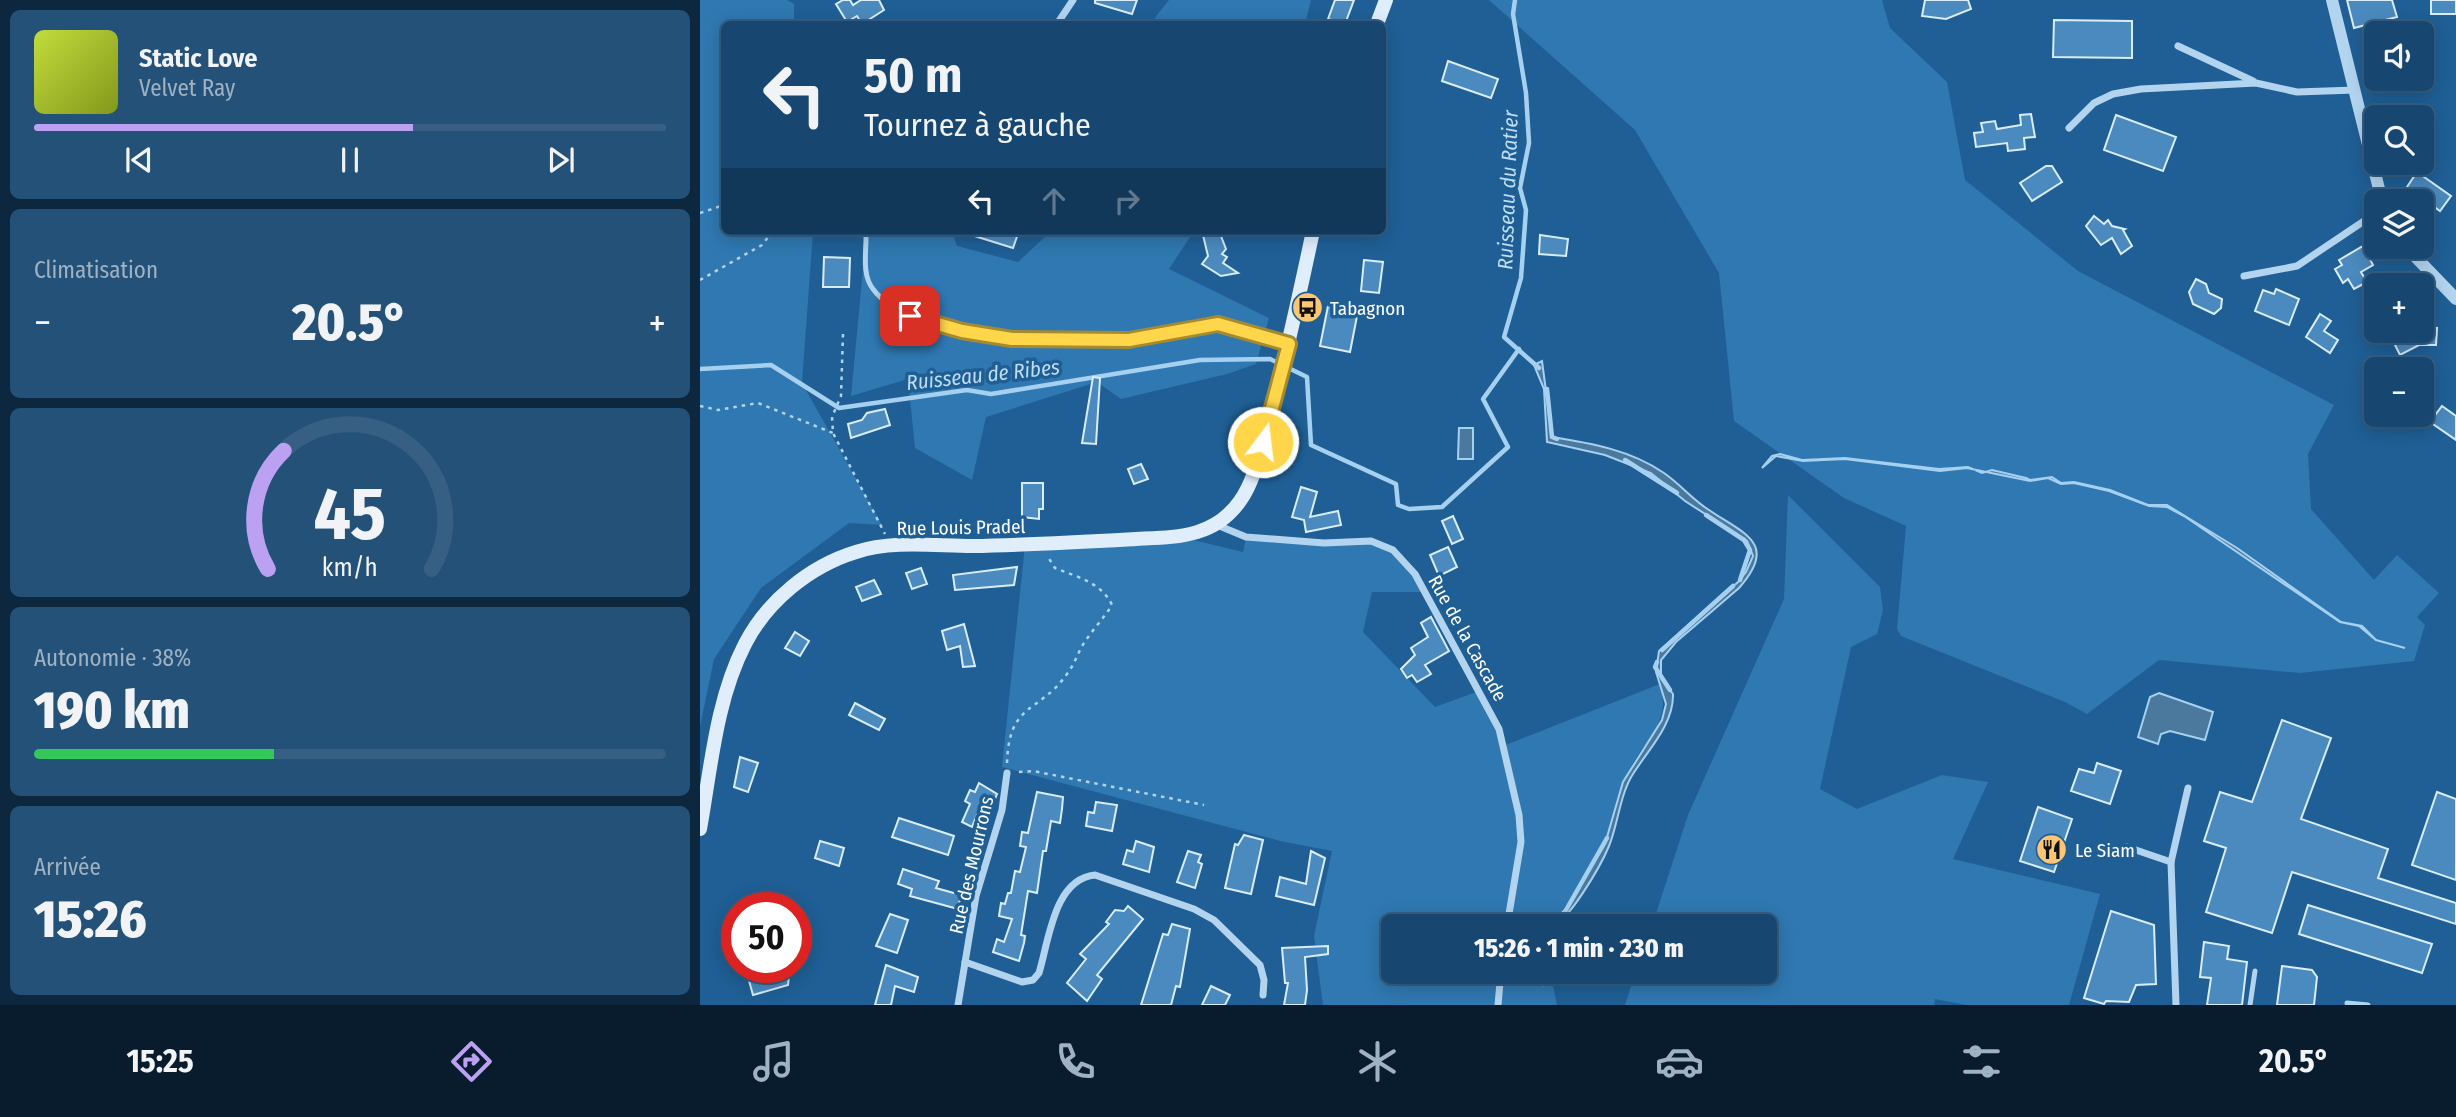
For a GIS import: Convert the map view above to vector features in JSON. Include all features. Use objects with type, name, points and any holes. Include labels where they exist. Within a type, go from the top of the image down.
[{"type":"main road","points":[[1378,21],[1386,0]]},
{"type":"main road","name":"Rue Louis Pradel","points":[[700,829],[729,684],[745,645],[761,619],[781,595],[811,574],[856,552],[891,547],[1050,545],[1185,538],[1217,525],[1240,501],[1256,467],[1287,350],[1312,235]]},
{"type":"street","points":[[1059,21],[1073,0]]},
{"type":"street","points":[[2332,0],[2379,189]]},
{"type":"street","points":[[2178,46],[2256,82],[2297,92],[2355,90]]},
{"type":"street","points":[[2069,128],[2094,103],[2113,94],[2141,89],[2256,82]]},
{"type":"street","points":[[2244,276],[2297,266],[2364,221]]},
{"type":"street","points":[[2418,259],[2456,299]]},
{"type":"street","name":"Rue de la Cascade","points":[[1217,525],[1246,537],[1324,543],[1371,541],[1393,550],[1415,574],[1499,729],[1519,815],[1521,842],[1509,914]]},
{"type":"street","name":"Rue des Mourrons","points":[[958,1005],[976,896],[1002,810],[1007,773]]},
{"type":"street","points":[[2176,1005],[2171,862],[2188,788]]},
{"type":"street","points":[[2127,848],[2171,862]]},
{"type":"street","points":[[965,962],[1022,982],[1033,980],[1039,973],[1061,902],[1070,886],[1081,877],[1095,875],[1194,909],[1214,920],[1260,965],[1265,980],[1263,995]]},
{"type":"street","points":[[1498,1005],[1500,984]]},
{"type":"lane","points":[[866,237],[865,267],[872,288],[888,304],[933,323],[1012,339],[1082,341],[1165,336],[1218,324],[1287,350]]},
{"type":"lane","points":[[2250,1005],[2255,971]]},
{"type":"lane","points":[[2347,1003],[2368,1005]]},
{"type":"path","points":[[700,213],[721,206]]},
{"type":"path","points":[[700,280],[762,245],[770,235]]},
{"type":"path","points":[[843,334],[841,396],[832,417],[833,433],[891,547]]},
{"type":"path","points":[[700,406],[718,410],[758,403],[833,433]]},
{"type":"path","points":[[1050,545],[1048,558],[1055,568],[1094,584],[1106,594],[1112,606],[1084,642],[1068,673],[1053,690],[1025,709],[1013,725],[1008,746],[1007,773],[1033,771],[1204,805]]},
{"type":"shaded area","points":[[700,0],[787,0],[794,4],[794,21],[721,21],[721,235],[813,235],[802,383],[882,525],[849,523],[761,588],[714,659],[700,727]]},
{"type":"shaded area","points":[[1169,0],[1311,0],[1306,21],[1152,21]]},
{"type":"shaded area","points":[[1489,0],[1882,0],[1890,28],[1947,82],[1965,180],[2078,271],[2334,405],[2308,454],[2311,509],[2374,580],[2397,555],[2439,593],[2417,617],[2425,625],[2414,661],[2300,673],[2159,660],[2087,714],[2065,702],[1901,636],[1897,629],[1906,526],[1844,498],[1734,421],[1719,273],[1635,130]]},
{"type":"shaded area","points":[[840,235],[953,235],[957,246],[1018,262],[1047,235],[1191,235],[1169,269],[1269,318],[1256,364],[1227,374],[1121,399],[1097,382],[986,417],[972,480],[915,448],[908,379],[851,396],[866,238]]},
{"type":"shaded area","points":[[1542,361],[1552,437],[1610,449],[1651,465],[1670,477],[1703,506],[1744,533],[1756,550],[1756,560],[1751,573],[1739,588],[1676,642],[1661,660],[1661,678],[1673,694],[1669,716],[1629,782],[1609,846],[1599,866],[1567,914],[1561,914],[1605,844],[1623,782],[1662,720],[1666,704],[1656,672],[1659,651],[1738,582],[1753,556],[1747,541],[1685,501],[1651,473],[1605,455],[1547,442],[1544,389],[1534,365]]},
{"type":"shaded area","points":[[1459,428],[1473,428],[1473,459],[1458,459]]},
{"type":"shaded area","points":[[1780,454],[1802,460],[1845,458],[1939,469],[1973,469],[1940,471],[1845,459],[1803,461],[1776,456],[1762,468],[1772,456]]},
{"type":"shaded area","points":[[1992,470],[2030,480],[2052,477],[2061,483],[2074,482],[2110,490],[2148,505],[2167,505],[2237,548],[2341,622],[2362,626],[2376,640],[2359,626],[2340,622],[2167,507],[2149,506],[2109,491],[2074,483],[2061,484],[2048,478],[2030,481],[1986,472]]},
{"type":"shaded area","points":[[1788,495],[1880,587],[1883,610],[1877,634],[1851,647],[1820,789],[1857,809],[1942,775],[1988,782],[1953,859],[2100,894],[2069,1005],[1966,1005],[1935,999],[1934,1005],[1625,1005],[1632,984],[1777,984],[1777,914],[1656,914],[1688,815],[1784,599]]},
{"type":"shaded area","points":[[1246,537],[1371,541],[1393,550],[1426,592],[1372,592],[1363,632],[1435,707],[1479,691],[1503,746],[1660,684],[1663,699],[1659,722],[1629,772],[1596,858],[1559,914],[1381,914],[1381,984],[1553,984],[1557,1005],[1323,1005],[1314,936],[1332,851],[1280,841],[1002,767],[1025,545],[1185,538],[1243,552]]},
{"type":"shaded area","points":[[2159,693],[2213,712],[2205,740],[2170,731],[2161,734],[2158,744],[2138,737],[2150,697]]},
{"type":"building","points":[[843,0],[850,0],[853,5],[861,0],[879,0],[884,10],[867,21],[860,21],[857,16],[846,21],[836,4]]},
{"type":"building","points":[[1095,0],[1137,0],[1132,14],[1095,3]]},
{"type":"building","points":[[1335,0],[1354,0],[1346,21],[1328,19]]},
{"type":"building","points":[[1925,0],[1968,0],[1971,9],[1946,19],[1922,16]]},
{"type":"building","points":[[2347,0],[2392,0],[2397,17],[2364,21],[2364,25],[2354,28]]},
{"type":"building","points":[[2431,0],[2456,0],[2456,14],[2431,14]]},
{"type":"building","points":[[2054,20],[2132,21],[2132,58],[2053,57]]},
{"type":"building","points":[[1448,61],[1498,79],[1491,98],[1442,81]]},
{"type":"building","points":[[2031,114],[2035,137],[2024,138],[2025,149],[2008,151],[2007,143],[1976,147],[1974,133],[1983,132],[1981,123],[1995,121],[1997,129],[2021,125],[2020,115]]},
{"type":"building","points":[[2116,115],[2176,137],[2163,171],[2104,150]]},
{"type":"building","points":[[2046,166],[2052,166],[2062,182],[2032,201],[2020,183]]},
{"type":"building","points":[[2415,175],[2421,175],[2451,196],[2440,211],[2434,207],[2434,189],[2407,187]]},
{"type":"building","points":[[2094,216],[2104,224],[2108,220],[2112,226],[2125,229],[2123,230],[2132,246],[2121,254],[2112,238],[2101,245],[2086,226]]},
{"type":"building","points":[[971,235],[1018,235],[1013,248]]},
{"type":"building","points":[[1203,235],[1221,235],[1226,249],[1222,254],[1227,257],[1223,263],[1238,273],[1221,276],[1202,264],[1208,256]]},
{"type":"building","points":[[1540,235],[1568,239],[1566,256],[1539,254]]},
{"type":"building","points":[[2363,246],[2364,259],[2370,259],[2373,265],[2361,272],[2364,284],[2354,289],[2348,279],[2343,283],[2335,269],[2342,265],[2339,260]]},
{"type":"building","points":[[824,257],[850,258],[849,287],[823,287]]},
{"type":"building","points":[[1364,260],[1383,262],[1379,293],[1361,291]]},
{"type":"building","points":[[2196,279],[2206,284],[2209,293],[2222,299],[2221,308],[2214,314],[2193,304],[2189,292]]},
{"type":"building","points":[[2276,289],[2299,299],[2289,325],[2255,311],[2263,290],[2274,294]]},
{"type":"building","points":[[1328,306],[1358,311],[1350,352],[1320,346]]},
{"type":"building","points":[[2320,314],[2331,321],[2324,331],[2338,340],[2330,353],[2306,337]]},
{"type":"building","points":[[2434,328],[2437,328],[2436,345],[2419,345],[2400,355],[2394,343],[2434,343]]},
{"type":"building","points":[[1093,377],[1100,378],[1096,444],[1082,443]]},
{"type":"building","points":[[2442,406],[2456,416],[2456,440],[2434,425],[2434,417]]},
{"type":"building","points":[[885,409],[890,425],[851,438],[848,424],[862,420],[867,413]]},
{"type":"building","points":[[1141,464],[1148,479],[1134,484],[1128,469]]},
{"type":"building","points":[[1022,483],[1043,483],[1043,509],[1039,509],[1039,519],[1022,517]]},
{"type":"building","points":[[1301,487],[1317,492],[1310,517],[1338,511],[1341,525],[1306,532],[1304,520],[1292,517]]},
{"type":"building","points":[[1453,516],[1463,539],[1452,544],[1442,521]]},
{"type":"building","points":[[1448,547],[1457,567],[1439,576],[1430,555]]},
{"type":"building","points":[[1017,567],[1014,585],[955,590],[953,575]]},
{"type":"building","points":[[921,568],[927,584],[912,589],[906,573]]},
{"type":"building","points":[[874,580],[881,594],[862,601],[856,587]]},
{"type":"building","points":[[1431,617],[1449,651],[1425,665],[1431,674],[1417,682],[1412,675],[1407,678],[1401,669],[1415,655],[1411,648],[1428,637],[1421,623]]},
{"type":"building","points":[[964,624],[975,666],[963,667],[960,646],[947,650],[942,631]]},
{"type":"building","points":[[795,632],[809,641],[800,656],[785,648]]},
{"type":"building","points":[[855,703],[885,719],[879,730],[849,715]]},
{"type":"building","points":[[2282,720],[2331,738],[2301,819],[2388,849],[2378,878],[2456,903],[2456,924],[2292,872],[2272,933],[2206,912],[2226,848],[2204,841],[2220,792],[2252,802]]},
{"type":"building","points":[[740,757],[758,763],[748,792],[734,787]]},
{"type":"building","points":[[2097,763],[2121,771],[2110,804],[2071,791],[2079,769],[2094,773]]},
{"type":"building","points":[[979,783],[997,794],[987,819],[977,815],[972,827],[962,822],[970,804],[965,801],[970,790],[975,792]]},
{"type":"building","points":[[1037,792],[1063,797],[1062,809],[1060,823],[1051,821],[1046,851],[1043,851],[1037,893],[1028,891],[1021,935],[1025,936],[1019,961],[993,952],[997,939],[1004,942],[1012,919],[999,916],[1001,903],[1005,904],[1008,893],[1011,893],[1015,871],[1020,872],[1026,847],[1020,846],[1022,832],[1028,833]]},
{"type":"building","points":[[2437,792],[2456,799],[2456,880],[2412,865]]},
{"type":"building","points":[[1096,802],[1117,805],[1112,831],[1086,826],[1088,812],[1094,813]]},
{"type":"building","points":[[2038,807],[2072,819],[2054,872],[2020,861]]},
{"type":"building","points":[[899,818],[954,836],[948,855],[892,837]]},
{"type":"building","points":[[1244,835],[1263,840],[1251,894],[1225,888],[1235,844],[1238,845]]},
{"type":"building","points":[[820,841],[844,848],[839,866],[815,858]]},
{"type":"building","points":[[1136,841],[1154,847],[1149,872],[1123,864],[1127,850],[1133,852]]},
{"type":"building","points":[[1188,851],[1201,855],[1198,862],[1202,864],[1195,888],[1177,882]]},
{"type":"building","points":[[1311,851],[1325,858],[1314,905],[1276,896],[1280,877],[1306,884]]},
{"type":"building","points":[[903,869],[939,881],[936,888],[961,895],[958,909],[910,896],[912,889],[898,884]]},
{"type":"building","points":[[2308,905],[2432,944],[2422,973],[2299,934]]},
{"type":"building","points":[[1128,906],[1143,919],[1097,975],[1102,979],[1087,1001],[1067,983],[1086,959],[1080,954],[1109,924],[1106,922],[1115,910],[1124,911]]},
{"type":"building","points":[[2111,911],[2154,925],[2156,984],[2136,985],[2129,1002],[2106,1001],[2104,1004],[2084,998]]},
{"type":"building","points":[[890,914],[908,920],[897,953],[876,946]]},
{"type":"building","points":[[1172,924],[1190,929],[1180,987],[1176,986],[1171,1005],[1141,1005],[1163,934],[1168,935]]},
{"type":"building","points":[[2204,942],[2229,946],[2227,959],[2247,962],[2242,1005],[2207,1005],[2211,978],[2200,977]]},
{"type":"building","points":[[1328,946],[1328,954],[1305,957],[1305,1005],[1284,1005],[1288,983],[1285,983],[1282,948]]},
{"type":"building","points":[[886,965],[918,977],[914,992],[895,986],[891,1005],[875,1005]]},
{"type":"building","points":[[2282,966],[2312,970],[2317,977],[2314,1005],[2277,1005]]},
{"type":"building","points":[[750,983],[788,983],[788,985],[753,995]]},
{"type":"building","points":[[1211,986],[1230,995],[1225,1005],[1202,1005]]},
{"type":"waterway","name":"Ruisseau du Ratier","points":[[1515,0],[1513,14],[1526,93],[1529,143],[1520,188],[1526,210],[1521,278],[1504,337],[1539,368]]},
{"type":"waterway","name":"Ruisseau de Ribes","points":[[700,369],[771,365],[839,408],[967,390],[991,394],[1200,360],[1270,359],[1307,377],[1311,445],[1396,484],[1398,505],[1409,509],[1442,507],[1508,447],[1483,399],[1519,349]]},
{"type":"waterway","name":"Ruisseau du Ratier","points":[[1547,389],[1552,437],[1557,439]]},
{"type":"waterway","name":"Ruisseau du Ratier","points":[[1625,460],[1677,493]]},
{"type":"waterway","name":"Ruisseau du Ratier","points":[[1706,515],[1744,540],[1750,550],[1740,580]]},
{"type":"waterway","name":"Ruisseau du Ratier","points":[[1662,650],[1733,586]]},
{"type":"waterway","name":"Ruisseau du Ratier","points":[[1657,662],[1655,667],[1670,690]]},
{"type":"waterway","name":"Ruisseau du Ratier","points":[[1566,910],[1607,838]]},
{"type":"place","name":"Tabagnon","points":[[1307,308]]},
{"type":"place","name":"Le Siam","points":[[2052,850]]},
{"type":"route","points":[[910,316],[962,331],[1012,339],[1129,340],[1165,336],[1218,324],[1289,344],[1263,442]]}]
